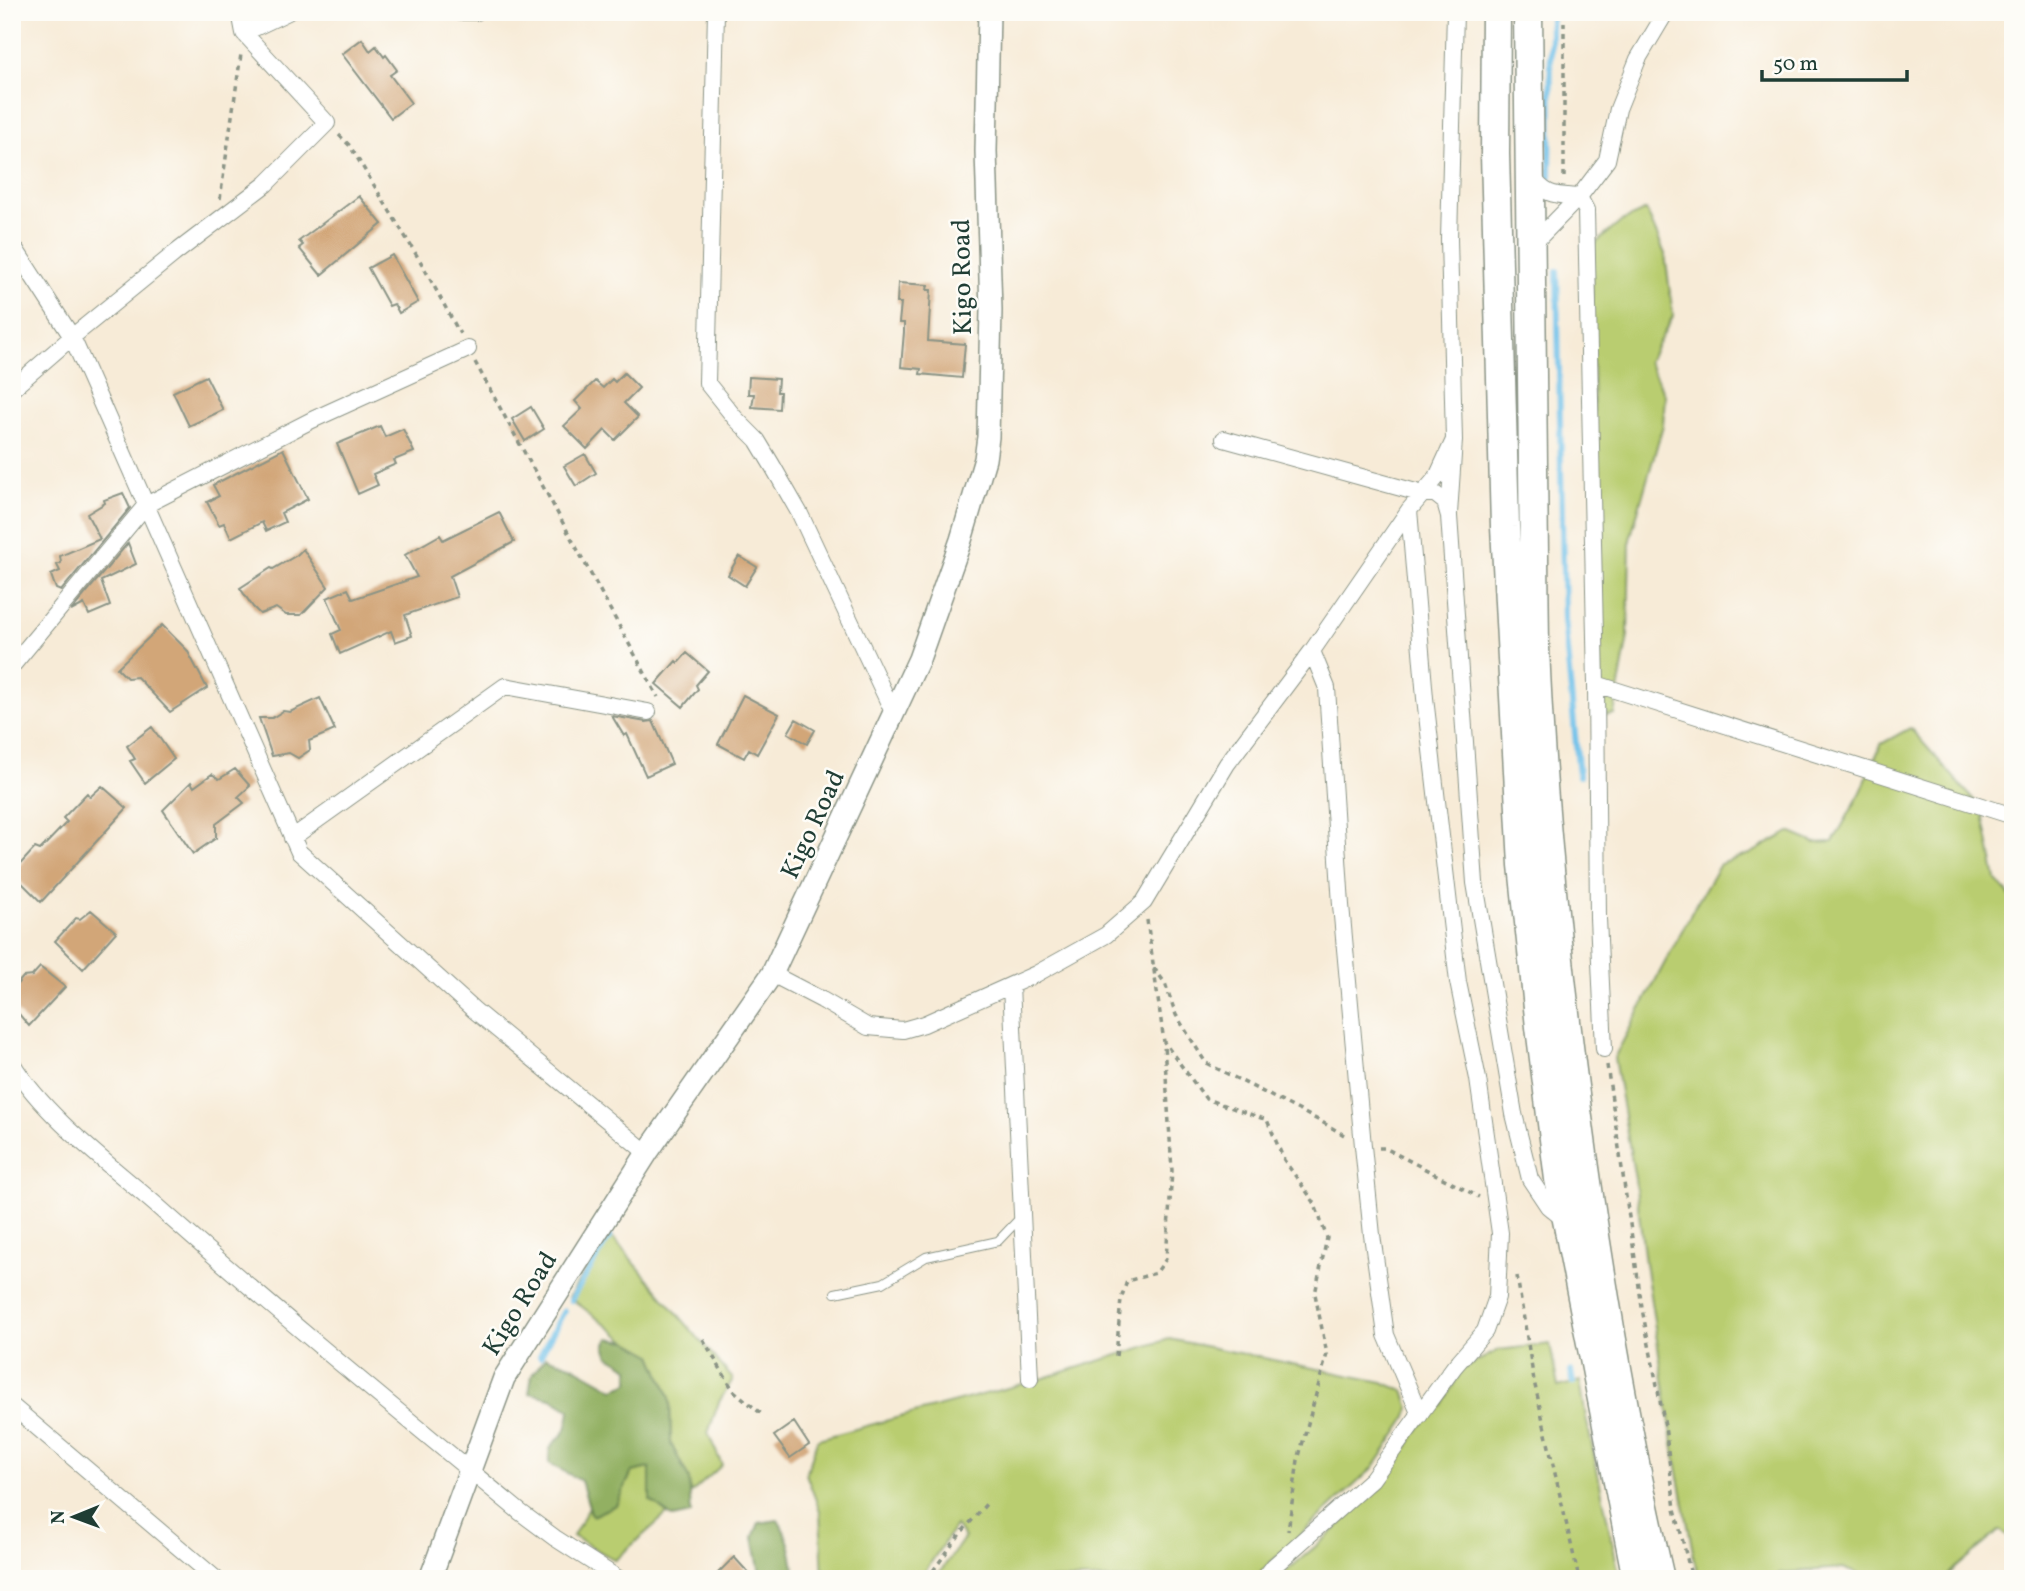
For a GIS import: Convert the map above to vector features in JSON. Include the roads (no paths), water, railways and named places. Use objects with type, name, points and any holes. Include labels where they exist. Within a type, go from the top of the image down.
[{"type":"highway","points":[[1496,12],[1495,154],[1505,527],[1522,865],[1559,1179],[1637,1579]]},
{"type":"highway","points":[[1528,12],[1535,647],[1539,743],[1559,971],[1606,1308],[1660,1579]]},
{"type":"street","points":[[12,389],[72,337],[266,184],[327,123],[244,33],[240,12]]},
{"type":"street","points":[[244,33],[288,12]]},
{"type":"street","points":[[460,12],[477,12]]},
{"type":"street","points":[[716,12],[706,383],[757,440],[772,464],[800,514],[894,714]]},
{"type":"street","name":"Kigo Road","points":[[430,1579],[504,1378],[647,1153],[772,974],[919,659],[961,540],[987,448],[991,310],[986,151],[989,12]]},
{"type":"street","points":[[1455,12],[1450,239],[1454,440],[1449,516],[1475,883],[1511,1100],[1530,1179],[1548,1206],[1568,1223]]},
{"type":"street","points":[[1530,247],[1607,160],[1618,109],[1638,60],[1666,12]]},
{"type":"street","points":[[1530,174],[1540,189],[1550,195],[1572,197],[1586,210],[1598,918],[1604,1049]]},
{"type":"street","points":[[12,244],[72,337],[299,852],[474,1010],[647,1153]]},
{"type":"street","points":[[12,666],[146,505],[312,420],[468,349]]},
{"type":"street","points":[[1224,439],[1423,495],[1435,494],[1445,502],[1449,516]]},
{"type":"street","points":[[772,974],[869,1027],[903,1030],[1011,986],[1106,935],[1144,902],[1227,764],[1312,651],[1409,510],[1437,477],[1454,440]]},
{"type":"street","points":[[1264,1579],[1372,1479],[1454,1367],[1485,1331],[1497,1297],[1500,1233],[1478,1079],[1457,969],[1425,698],[1409,510]]},
{"type":"street","points":[[1312,651],[1327,688],[1341,905],[1372,1234],[1386,1335],[1420,1415]]},
{"type":"street","points":[[1596,684],[2013,816]]},
{"type":"street","points":[[292,838],[505,686],[648,712]]},
{"type":"street","points":[[1011,986],[1030,1379]]},
{"type":"street","points":[[12,1063],[23,1081],[52,1113],[205,1249],[546,1532],[619,1579]]},
{"type":"street","points":[[12,1406],[216,1579]]},
{"type":"lane","points":[[835,1293],[883,1283],[926,1257],[998,1241],[1022,1215]]},
{"type":"waterway","points":[[1550,176],[1551,12]]},
{"type":"waterway","points":[[1557,271],[1564,619],[1579,776]]},
{"type":"waterway","points":[[571,1300],[610,1236]]},
{"type":"waterway","points":[[540,1356],[564,1311]]},
{"type":"waterway","points":[[1571,1371],[1573,1383]]}]
